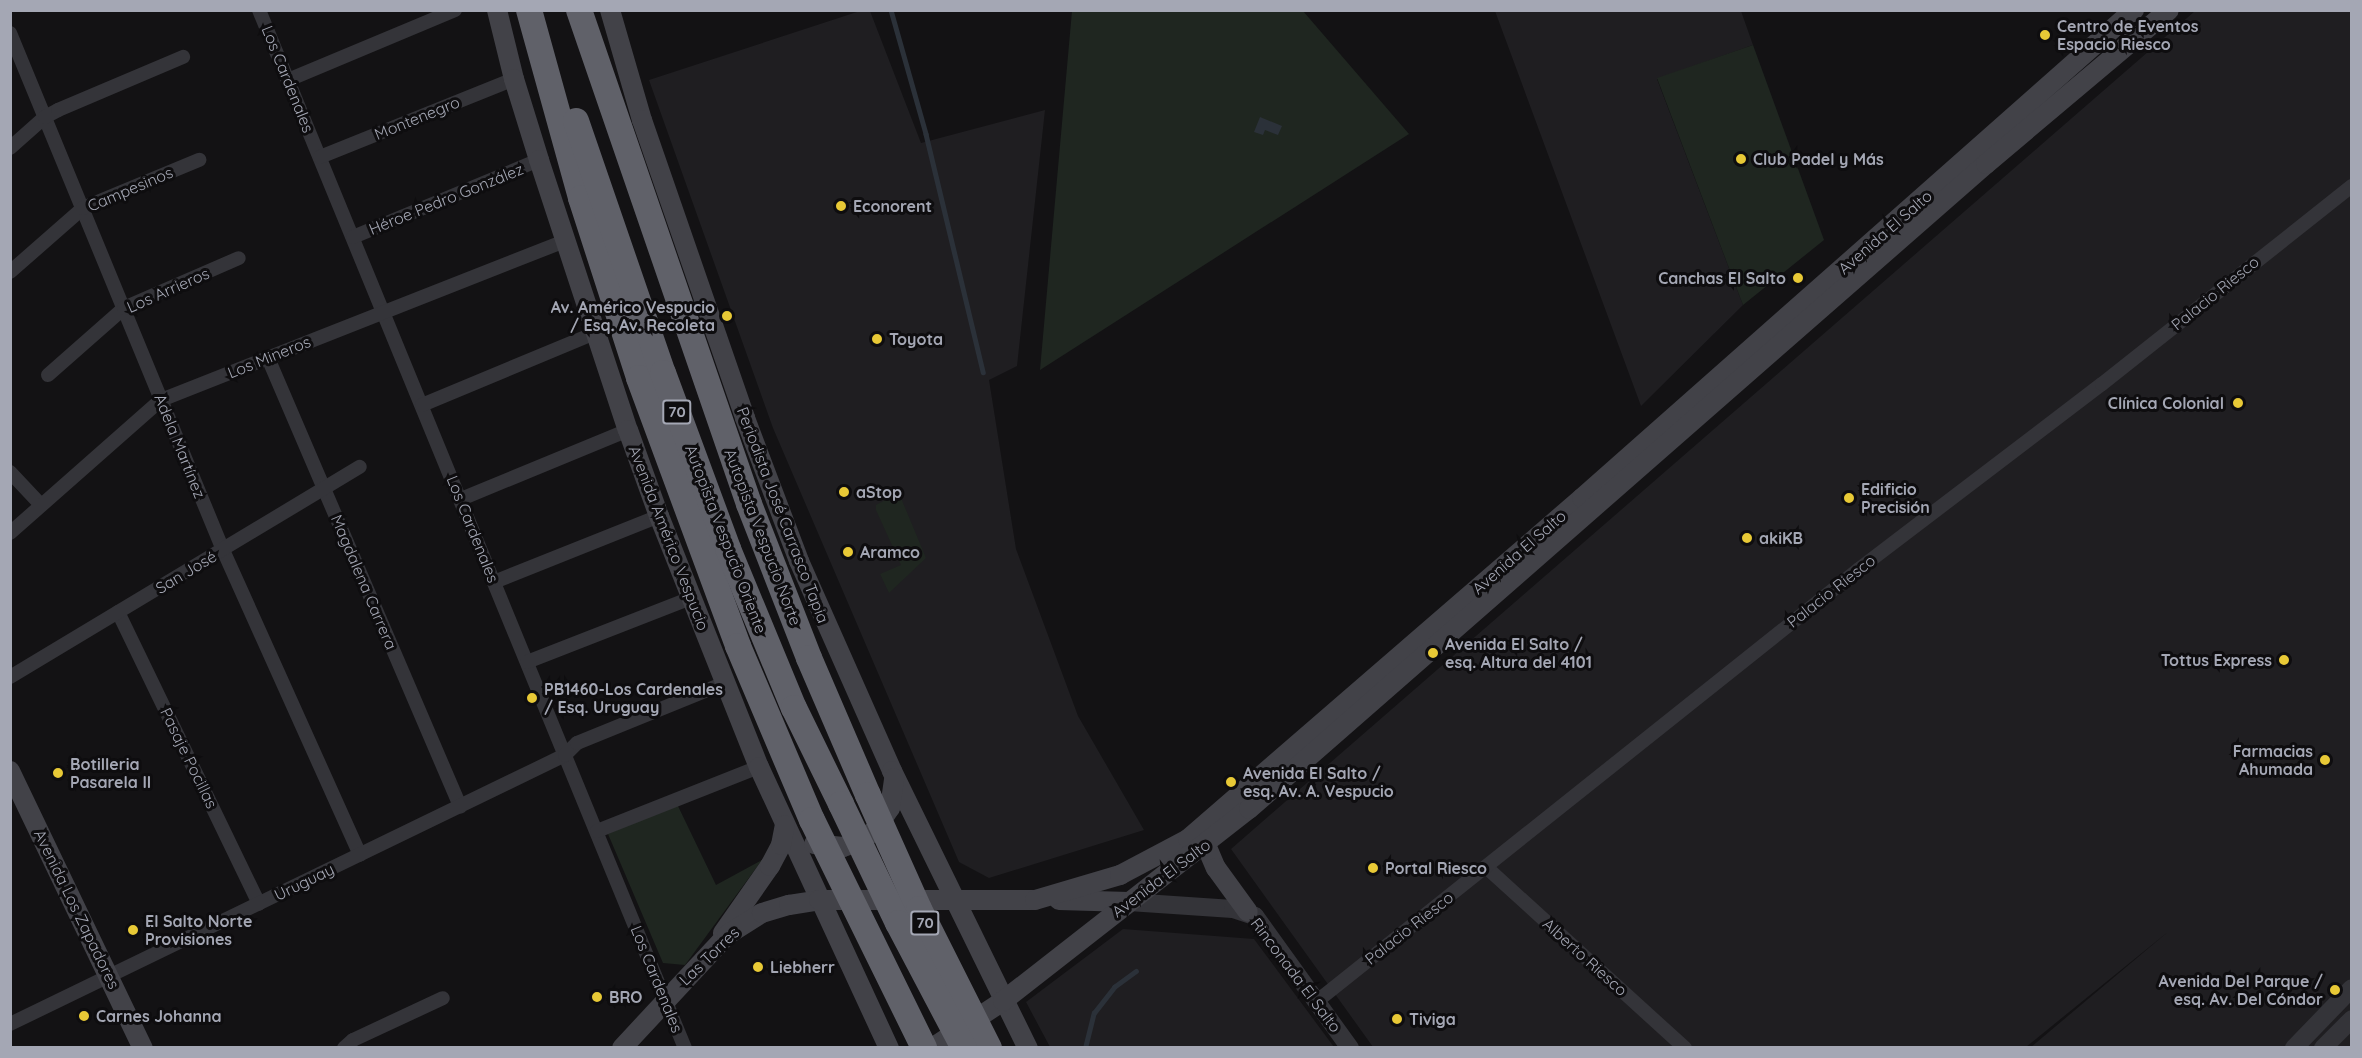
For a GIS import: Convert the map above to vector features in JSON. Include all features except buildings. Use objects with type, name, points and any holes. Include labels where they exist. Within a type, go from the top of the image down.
[{"type":"highway","points":[[529,10],[581,198],[639,378],[738,646],[812,820],[924,1047]]},
{"type":"highway","name":"Autopista Vespucio Oriente","points":[[536,10],[663,373],[728,549],[794,708],[898,923],[964,1047]]},
{"type":"highway","name":"Autopista Vespucio Norte","points":[[579,10],[749,504],[868,795],[919,909],[989,1047]]},
{"type":"main road","name":"Avenida Américo Vespucio","points":[[497,10],[514,79],[539,160],[595,333],[659,516],[759,767],[889,1047]]},
{"type":"main road","name":"Periodista José Carrasco Tapia","points":[[610,10],[642,120],[753,440],[819,611],[892,771],[1003,1001]]},
{"type":"main road","name":"Avenida El Salto","points":[[819,900],[955,902],[1035,900],[1065,893],[1120,874],[1188,838],[1582,498],[2134,10]]},
{"type":"main road","name":"Avenida El Salto","points":[[932,1047],[1003,1001],[1206,845],[1296,769],[1986,164],[2169,10]]},
{"type":"main road","name":"Avenida Los Zapadores","points":[[10,771],[143,1047]]},
{"type":"main road","points":[[717,945],[733,917],[770,866],[781,845],[785,825],[799,837],[815,845],[843,847],[860,841],[881,824],[890,808],[894,790],[892,771]]},
{"type":"main road","points":[[1206,845],[1216,868],[1248,912]]},
{"type":"main road","name":"Las Torres","points":[[622,1047],[717,945],[738,927],[762,914],[819,900]]},
{"type":"main road","points":[[837,937],[842,915],[850,907],[873,900]]},
{"type":"main road","points":[[1035,900],[1129,902]]},
{"type":"main road","points":[[1003,1001],[1028,1047]]},
{"type":"street","name":"Los Cardenales","points":[[259,10],[685,1047]]},
{"type":"street","points":[[288,80],[455,10]]},
{"type":"street","name":"Adela Martínez","points":[[10,33],[223,550],[360,855]]},
{"type":"street","points":[[10,148],[45,117],[183,57]]},
{"type":"street","name":"Montenegro","points":[[320,158],[514,79]]},
{"type":"street","name":"Campesinos","points":[[10,272],[83,208],[199,160]]},
{"type":"street","name":"Héroe Pedro González","points":[[352,237],[539,160]]},
{"type":"street","name":"Palacio Riesco","points":[[1316,1002],[1851,574],[2109,378],[2352,186]]},
{"type":"street","name":"Los Mineros","points":[[10,533],[161,400],[565,241]]},
{"type":"street","name":"Los Arrieros","points":[[48,375],[124,308],[239,258]]},
{"type":"street","points":[[422,405],[595,333]]},
{"type":"street","name":"Magdalena Carrera","points":[[268,358],[460,807]]},
{"type":"street","points":[[460,500],[628,430]]},
{"type":"street","name":"San José","points":[[10,677],[360,466]]},
{"type":"street","points":[[10,472],[41,506]]},
{"type":"street","points":[[494,582],[659,516]]},
{"type":"street","points":[[527,662],[691,598]]},
{"type":"street","name":"Pasaje Pocillas","points":[[118,612],[259,904]]},
{"type":"street","name":"Uruguay","points":[[10,1024],[565,755],[577,743],[725,683]]},
{"type":"street","points":[[597,831],[759,767]]},
{"type":"street","name":"Alberto Riesco","points":[[1486,867],[1685,1047]]},
{"type":"street","name":"Rinconada El Salto","points":[[1129,902],[1248,912],[1261,925],[1350,1047]]},
{"type":"street","points":[[2295,1047],[2352,988]]},
{"type":"street","points":[[344,1047],[353,1040],[443,998]]},
{"type":"street","points":[[2323,1047],[2352,1019]]},
{"type":"shaded area","points":[[860,11],[870,11],[921,143],[1045,110],[1017,366],[989,380],[1016,549],[1078,716],[1144,830],[989,878],[959,862],[773,428],[649,80]]},
{"type":"shaded area","points":[[1072,11],[1303,11],[1409,134],[1040,370]]},
{"type":"shaded area","points":[[1495,11],[1741,11],[1753,45],[1657,79],[1743,305],[1641,406]]},
{"type":"shaded area","points":[[2195,11],[2351,11],[2351,1047],[2031,1047],[2169,931],[2026,1047],[1373,1047],[1231,849]]},
{"type":"shaded area","name":"Club Padel y Más","points":[[1753,45],[1824,240],[1743,305],[1657,78]]},
{"type":"shaded area","points":[[1260,117],[1282,126],[1278,135],[1265,130],[1263,135],[1254,132]]},
{"type":"shaded area","points":[[896,494],[901,498],[926,558],[889,593],[880,574],[901,565],[876,510],[876,505]]},
{"type":"shaded area","points":[[677,804],[716,885],[762,860],[685,965],[663,963],[608,834]]},
{"type":"shaded area","points":[[1123,929],[1254,939],[1334,1047],[1050,1047],[1026,1002]]},
{"type":"waterway","points":[[891,10],[926,134],[983,372]]},
{"type":"waterway","points":[[1085,1048],[1094,1013],[1114,987],[1136,971]]},
{"type":"place","name":"Centro de Eventos Espacio Riesco","points":[[2045,35]]},
{"type":"place","name":"Club Padel y Más","points":[[1741,159]]},
{"type":"place","name":"Econorent","points":[[841,206]]},
{"type":"place","name":"Canchas El Salto","points":[[1798,278]]},
{"type":"place","name":"Av. Américo Vespucio / Esq. Av. Recoleta","points":[[727,316]]},
{"type":"place","name":"Toyota","points":[[877,339]]},
{"type":"place","name":"Clínica Colonial","points":[[2238,403]]},
{"type":"place","name":"aStop","points":[[844,492]]},
{"type":"place","name":"Edificio Precisión","points":[[1849,498]]},
{"type":"place","name":"akiKB","points":[[1747,538]]},
{"type":"place","name":"Aramco","points":[[848,552]]},
{"type":"place","name":"Avenida El Salto / esq. Altura del 4101","points":[[1433,653]]},
{"type":"place","name":"Tottus Express","points":[[2284,660]]},
{"type":"place","name":"PB1460-Los Cardenales / Esq. Uruguay","points":[[532,698]]},
{"type":"place","name":"Farmacias Ahumada","points":[[2325,760]]},
{"type":"place","name":"Botilleria Pasarela II","points":[[58,773]]},
{"type":"place","name":"Avenida El Salto / esq. Av. A. Vespucio","points":[[1231,782]]},
{"type":"place","name":"Portal Riesco","points":[[1373,868]]},
{"type":"place","name":"El Salto Norte Provisiones","points":[[133,930]]},
{"type":"place","name":"Liebherr","points":[[758,967]]},
{"type":"place","name":"Avenida Del Parque / esq. Av. Del Cóndor","points":[[2335,990]]},
{"type":"place","name":"BRO","points":[[597,997]]},
{"type":"place","name":"Carnes Johanna","points":[[84,1016]]},
{"type":"place","name":"Tiviga","points":[[1397,1019]]}]
